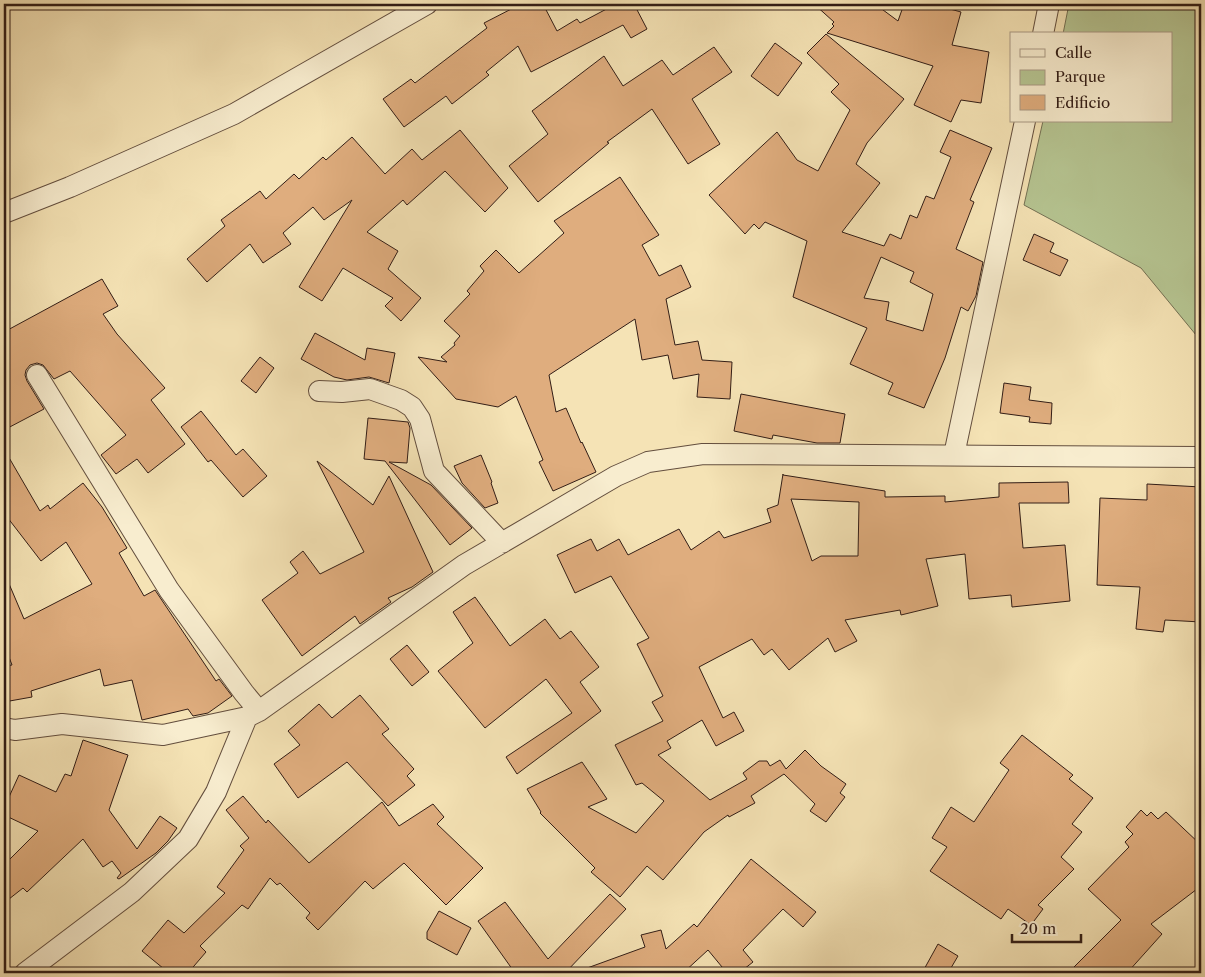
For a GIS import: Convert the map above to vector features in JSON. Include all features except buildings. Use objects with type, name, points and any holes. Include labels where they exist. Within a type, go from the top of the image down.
[{"type":"street","points":[[4,213],[70,187],[234,114],[427,4]]},
{"type":"street","points":[[1043,32],[1049,4]]},
{"type":"street","points":[[954,455],[1025,122]]},
{"type":"street","points":[[25,973],[132,892],[188,839],[216,792],[253,714],[244,693],[169,590],[36,375]]},
{"type":"street","points":[[319,391],[342,392],[370,389],[401,400],[412,407],[420,419],[434,471],[502,543]]},
{"type":"street","points":[[4,728],[15,730],[62,724],[163,734],[253,714],[464,565],[616,476],[648,462],[703,454],[1201,457]]},
{"type":"green space","points":[[1069,4],[1201,4],[1201,341],[1141,268],[1024,205],[1043,122],[1172,122],[1172,32],[1063,32]]}]
